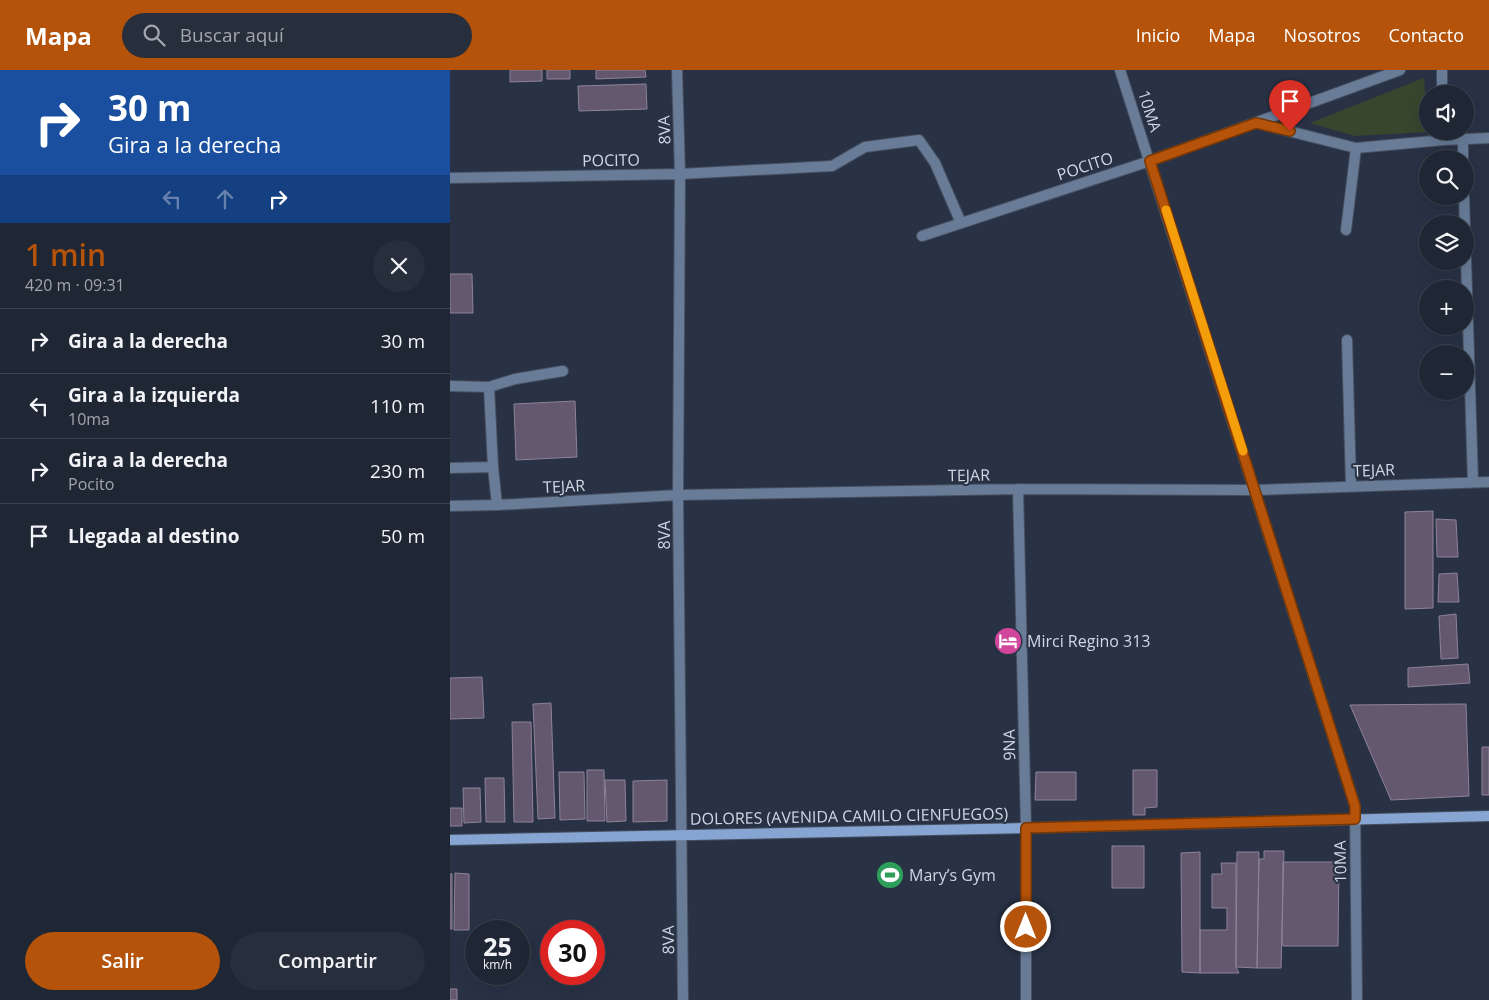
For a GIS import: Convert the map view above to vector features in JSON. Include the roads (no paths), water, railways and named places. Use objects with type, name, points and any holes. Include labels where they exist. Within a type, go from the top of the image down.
[{"type":"main road","name":"DOLORES (AVENIDA CAMILO CIENFUEGOS)","points":[[450,840],[1489,816]]},
{"type":"street","name":"8VA","points":[[677,70],[680,174],[678,495],[683,1000]]},
{"type":"street","name":"10MA","points":[[1120,70],[1355,806],[1357,1000]]},
{"type":"street","name":"POCITO","points":[[922,236],[1150,161],[1400,70]]},
{"type":"street","points":[[1442,70],[1442,85]]},
{"type":"street","points":[[1256,123],[1356,148],[1419,139]]},
{"type":"street","points":[[1474,138],[1489,138]]},
{"type":"street","name":"POCITO","points":[[450,178],[680,174],[832,166],[865,147],[919,140],[935,163],[961,223]]},
{"type":"street","points":[[1346,230],[1356,148]]},
{"type":"street","points":[[1464,205],[1473,482]]},
{"type":"street","points":[[1347,340],[1351,485]]},
{"type":"street","points":[[450,386],[489,387],[515,379],[563,371]]},
{"type":"street","points":[[489,387],[497,505]]},
{"type":"street","points":[[450,468],[493,467]]},
{"type":"street","name":"TEJAR","points":[[450,506],[678,495],[1018,489],[1255,490],[1351,485],[1489,482]]},
{"type":"street","name":"9NA","points":[[1018,489],[1026,828],[1026,1000]]},
{"type":"place","name":"Mirci Regino 313","points":[[1008,641]]},
{"type":"place","name":"Mary’s Gym","points":[[890,875]]}]
